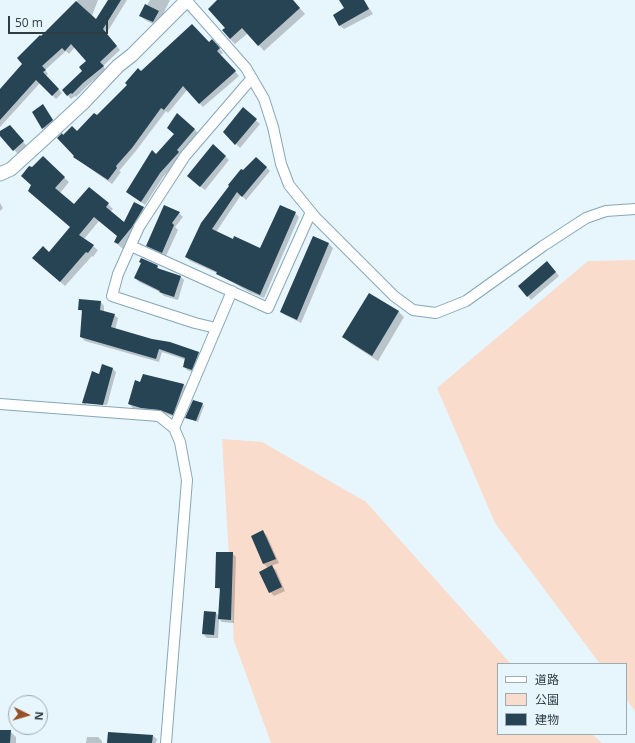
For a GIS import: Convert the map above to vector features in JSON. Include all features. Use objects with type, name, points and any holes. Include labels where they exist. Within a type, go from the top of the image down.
[{"type":"street","points":[[0,174],[11,169],[83,103],[118,66],[132,55],[187,0],[246,68],[264,98],[273,127],[280,164],[289,185],[311,212],[394,296],[413,310],[436,313],[466,301],[543,246],[586,218],[606,211],[635,209]]},
{"type":"street","points":[[216,328],[195,323],[112,296],[118,274],[139,227],[185,156],[252,78]]},
{"type":"street","points":[[131,246],[268,308],[311,212]]},
{"type":"street","points":[[174,428],[232,291]]},
{"type":"street","points":[[0,404],[159,416],[174,428],[180,442],[187,480],[166,743]]},
{"type":"green space","points":[[635,260],[635,711],[627,700],[627,663],[599,663],[495,523],[437,388],[588,261]]},
{"type":"green space","points":[[222,439],[262,442],[366,502],[510,663],[497,663],[497,735],[593,735],[602,743],[271,743],[234,641]]},
{"type":"building","points":[[108,0],[121,0],[103,29],[117,46],[100,62],[104,66],[72,94],[71,93],[67,96],[62,90],[82,71],[79,67],[86,61],[71,44],[65,51],[62,48],[42,66],[46,70],[43,72],[59,89],[52,96],[36,80],[0,120],[0,89],[22,64],[17,58],[76,1],[96,19]]},
{"type":"building","points":[[217,0],[293,0],[300,8],[258,46],[242,28],[230,39],[222,30],[225,28],[208,9]]},
{"type":"building","points":[[339,0],[364,0],[369,9],[339,26],[333,15],[344,8]]},
{"type":"building","points":[[145,4],[159,11],[153,22],[139,16]]},
{"type":"building","points":[[192,24],[209,42],[212,39],[220,48],[217,51],[236,71],[199,104],[183,86],[164,110],[161,108],[132,148],[116,166],[117,168],[108,180],[73,157],[74,156],[57,138],[62,133],[63,135],[72,126],[77,131],[94,113],[97,115],[127,85],[125,83],[138,68],[141,71]]},
{"type":"building","points":[[43,104],[53,120],[42,129],[32,112]]},
{"type":"building","points":[[243,107],[257,119],[235,145],[223,132]]},
{"type":"building","points":[[177,113],[195,129],[177,150],[179,152],[160,173],[141,202],[126,192],[152,150],[156,154],[174,134],[167,128]]},
{"type":"building","points":[[10,125],[24,141],[13,151],[0,136],[0,131]]},
{"type":"building","points":[[213,144],[226,156],[200,187],[187,176]]},
{"type":"building","points":[[43,156],[65,177],[55,188],[74,204],[89,187],[109,203],[106,207],[124,222],[134,202],[144,207],[132,227],[118,244],[114,242],[117,236],[94,217],[79,235],[94,245],[60,282],[32,258],[43,246],[49,252],[70,227],[28,191],[31,185],[21,176],[29,166],[32,167]]},
{"type":"building","points":[[256,157],[267,167],[242,197],[237,192],[212,229],[233,239],[234,236],[260,248],[280,205],[296,212],[260,295],[185,257],[201,223],[241,169],[243,170]]},
{"type":"building","points":[[164,205],[180,212],[172,223],[174,225],[162,253],[146,246]]},
{"type":"building","points":[[313,236],[329,243],[297,320],[280,312]]},
{"type":"building","points":[[141,258],[157,265],[157,268],[181,276],[174,297],[159,292],[160,291],[134,278],[141,263],[139,262]]},
{"type":"building","points":[[547,261],[556,272],[527,297],[518,286]]},
{"type":"building","points":[[369,293],[399,311],[372,356],[342,337]]},
{"type":"building","points":[[79,299],[101,301],[100,310],[115,314],[111,327],[152,339],[170,342],[199,352],[192,370],[183,367],[185,358],[159,349],[156,359],[80,337],[82,310],[78,310]]},
{"type":"building","points":[[102,364],[113,368],[103,405],[82,403],[92,371],[99,374]]},
{"type":"building","points":[[143,374],[184,384],[173,415],[160,410],[141,408],[128,404],[135,380],[140,382]]},
{"type":"building","points":[[193,400],[203,403],[196,421],[185,418]]},
{"type":"building","points":[[263,530],[276,559],[263,564],[251,536]]},
{"type":"building","points":[[216,552],[233,552],[231,620],[218,619],[220,588],[215,588]]},
{"type":"building","points":[[272,565],[282,587],[269,593],[259,572]]},
{"type":"building","points":[[204,611],[216,612],[214,635],[202,634]]},
{"type":"building","points":[[0,730],[8,730],[8,735],[11,735],[10,743],[0,743]]},
{"type":"building","points":[[108,732],[153,735],[152,743],[107,743]]}]
